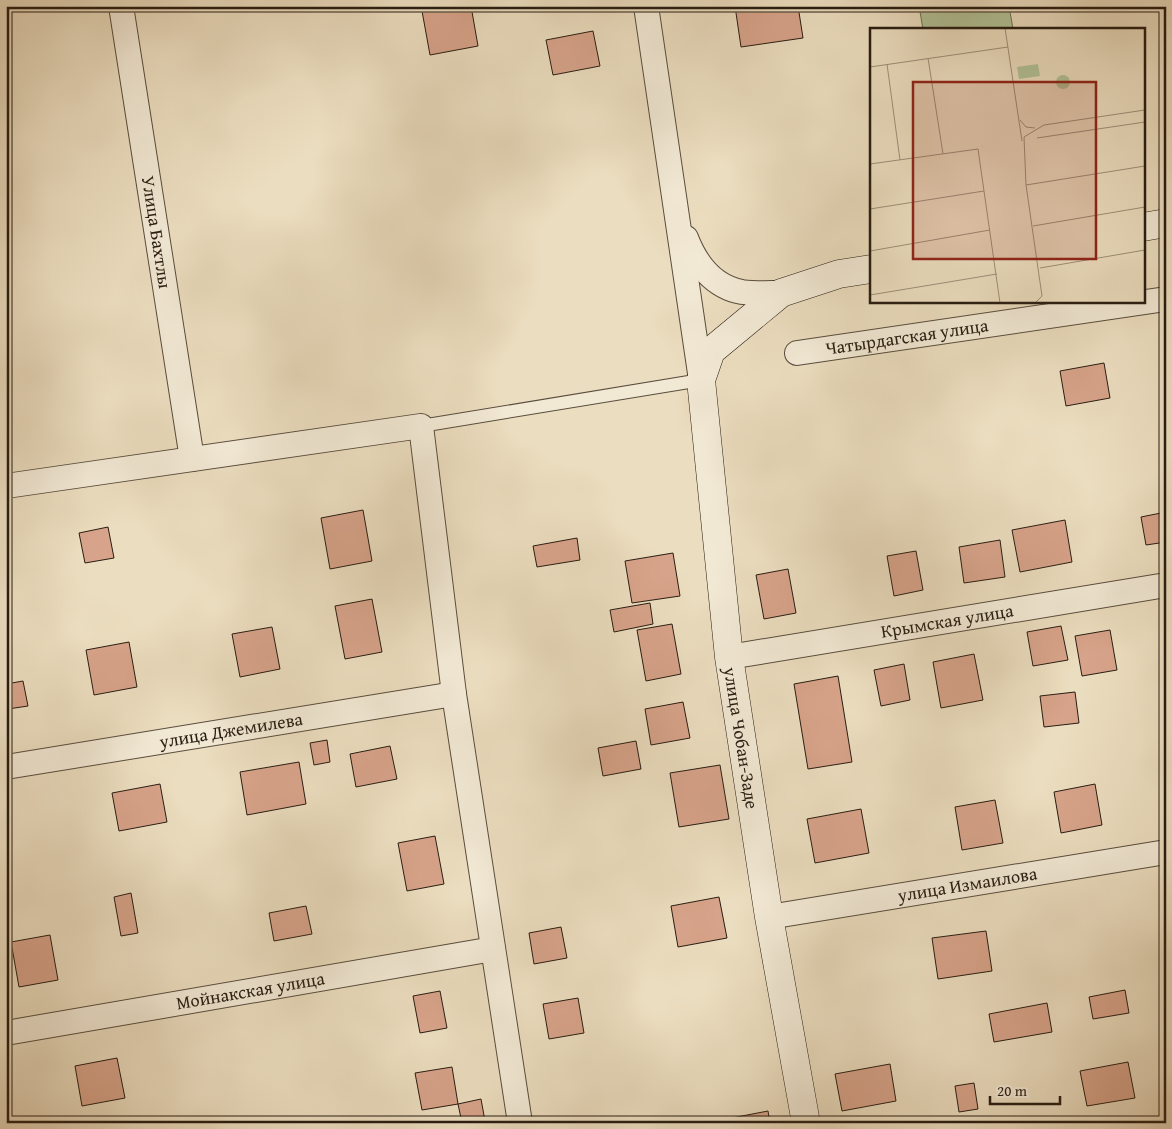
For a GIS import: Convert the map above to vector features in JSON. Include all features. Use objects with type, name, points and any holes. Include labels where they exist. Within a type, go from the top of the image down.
[{"type":"main road","points":[[1144,227],[1166,224]]},
{"type":"main road","points":[[781,293],[839,274],[870,269]]},
{"type":"main road","name":"улица Чобан-Заде","points":[[781,293],[711,351],[701,380],[729,657],[769,917],[806,1123]]},
{"type":"street","name":"Улица Бахтлы","points":[[121,6],[192,459]]},
{"type":"street","points":[[646,6],[701,380]]},
{"type":"street","points":[[677,218],[692,253],[701,266],[725,287],[743,292],[781,293]]},
{"type":"street","name":"Чатырдагская улица","points":[[796,353],[1166,299]]},
{"type":"street","points":[[6,486],[421,426],[454,694],[520,1123]]},
{"type":"street","name":"Крымская улица","points":[[729,657],[1166,585]]},
{"type":"street","name":"улица Джемилева","points":[[6,767],[454,694]]},
{"type":"street","name":"улица Измаилова","points":[[769,917],[1166,852]]},
{"type":"street","name":"Мойнакская улица","points":[[6,1033],[493,949]]},
{"type":"lane","points":[[421,426],[701,380]]},
{"type":"green space","points":[[919,6],[1009,6],[1013,28],[923,28]]},
{"type":"building","points":[[447,6],[471,6],[478,46],[430,55],[422,11]]},
{"type":"building","points":[[735,6],[798,6],[803,38],[741,47]]},
{"type":"building","points":[[593,31],[600,66],[553,75],[546,40]]},
{"type":"building","points":[[1104,363],[1110,398],[1066,406],[1060,371]]},
{"type":"building","points":[[363,510],[372,561],[330,569],[321,518]]},
{"type":"building","points":[[1166,512],[1166,542],[1146,545],[1141,517]]},
{"type":"building","points":[[1065,520],[1072,562],[1020,572],[1012,530]]},
{"type":"building","points":[[108,527],[114,558],[85,563],[79,533]]},
{"type":"building","points":[[577,538],[580,560],[537,567],[533,546]]},
{"type":"building","points":[[1000,540],[1005,577],[964,583],[959,547]]},
{"type":"building","points":[[916,551],[923,590],[894,596],[887,556]]},
{"type":"building","points":[[673,553],[680,596],[632,603],[625,561]]},
{"type":"building","points":[[788,569],[796,613],[764,619],[756,575]]},
{"type":"building","points":[[372,599],[382,652],[345,659],[335,606]]},
{"type":"building","points":[[650,603],[653,624],[614,632],[610,610]]},
{"type":"building","points":[[672,624],[681,674],[646,681],[637,630]]},
{"type":"building","points":[[1061,626],[1068,660],[1033,666],[1027,632]]},
{"type":"building","points":[[272,627],[280,669],[240,677],[232,634]]},
{"type":"building","points":[[1110,630],[1117,670],[1082,676],[1075,636]]},
{"type":"building","points":[[129,642],[137,687],[94,695],[86,650]]},
{"type":"building","points":[[974,654],[983,700],[941,708],[933,662]]},
{"type":"building","points":[[904,664],[910,700],[881,706],[874,670]]},
{"type":"building","points":[[838,676],[852,762],[808,769],[794,684]]},
{"type":"building","points":[[23,681],[28,706],[8,709],[6,684]]},
{"type":"building","points":[[1075,692],[1079,723],[1044,727],[1040,696]]},
{"type":"building","points":[[683,702],[690,738],[651,745],[645,709]]},
{"type":"building","points":[[327,740],[330,762],[314,765],[310,743]]},
{"type":"building","points":[[636,741],[641,769],[603,776],[598,748]]},
{"type":"building","points":[[390,746],[397,779],[356,787],[350,754]]},
{"type":"building","points":[[299,762],[306,804],[247,815],[240,772]]},
{"type":"building","points":[[720,765],[729,819],[679,827],[670,773]]},
{"type":"building","points":[[160,784],[167,822],[119,831],[112,793]]},
{"type":"building","points":[[1095,784],[1102,825],[1061,833],[1054,792]]},
{"type":"building","points":[[995,800],[1003,843],[962,850],[955,807]]},
{"type":"building","points":[[861,809],[869,853],[815,863],[807,819]]},
{"type":"building","points":[[435,836],[444,884],[407,891],[398,843]]},
{"type":"building","points":[[131,893],[138,933],[121,936],[114,897]]},
{"type":"building","points":[[719,897],[727,938],[678,947],[671,906]]},
{"type":"building","points":[[306,906],[312,934],[274,941],[269,913]]},
{"type":"building","points":[[561,927],[567,958],[534,964],[529,933]]},
{"type":"building","points":[[986,931],[992,971],[938,979],[932,938]]},
{"type":"building","points":[[50,935],[58,980],[19,987],[11,942]]},
{"type":"building","points":[[1125,990],[1129,1013],[1093,1019],[1089,997]]},
{"type":"building","points":[[440,991],[447,1028],[420,1033],[413,996]]},
{"type":"building","points":[[578,998],[584,1033],[549,1039],[543,1004]]},
{"type":"building","points":[[1047,1003],[1052,1032],[994,1042],[989,1014]]},
{"type":"building","points":[[117,1058],[125,1098],[82,1106],[75,1066]]},
{"type":"building","points":[[1128,1062],[1135,1098],[1087,1106],[1080,1071]]},
{"type":"building","points":[[890,1064],[896,1101],[842,1111],[835,1074]]},
{"type":"building","points":[[452,1067],[458,1104],[422,1110],[415,1073]]},
{"type":"building","points":[[974,1083],[978,1109],[959,1112],[955,1086]]},
{"type":"building","points":[[481,1099],[485,1121],[462,1123],[458,1104]]},
{"type":"building","points":[[768,1111],[770,1123],[722,1123],[721,1120]]}]
